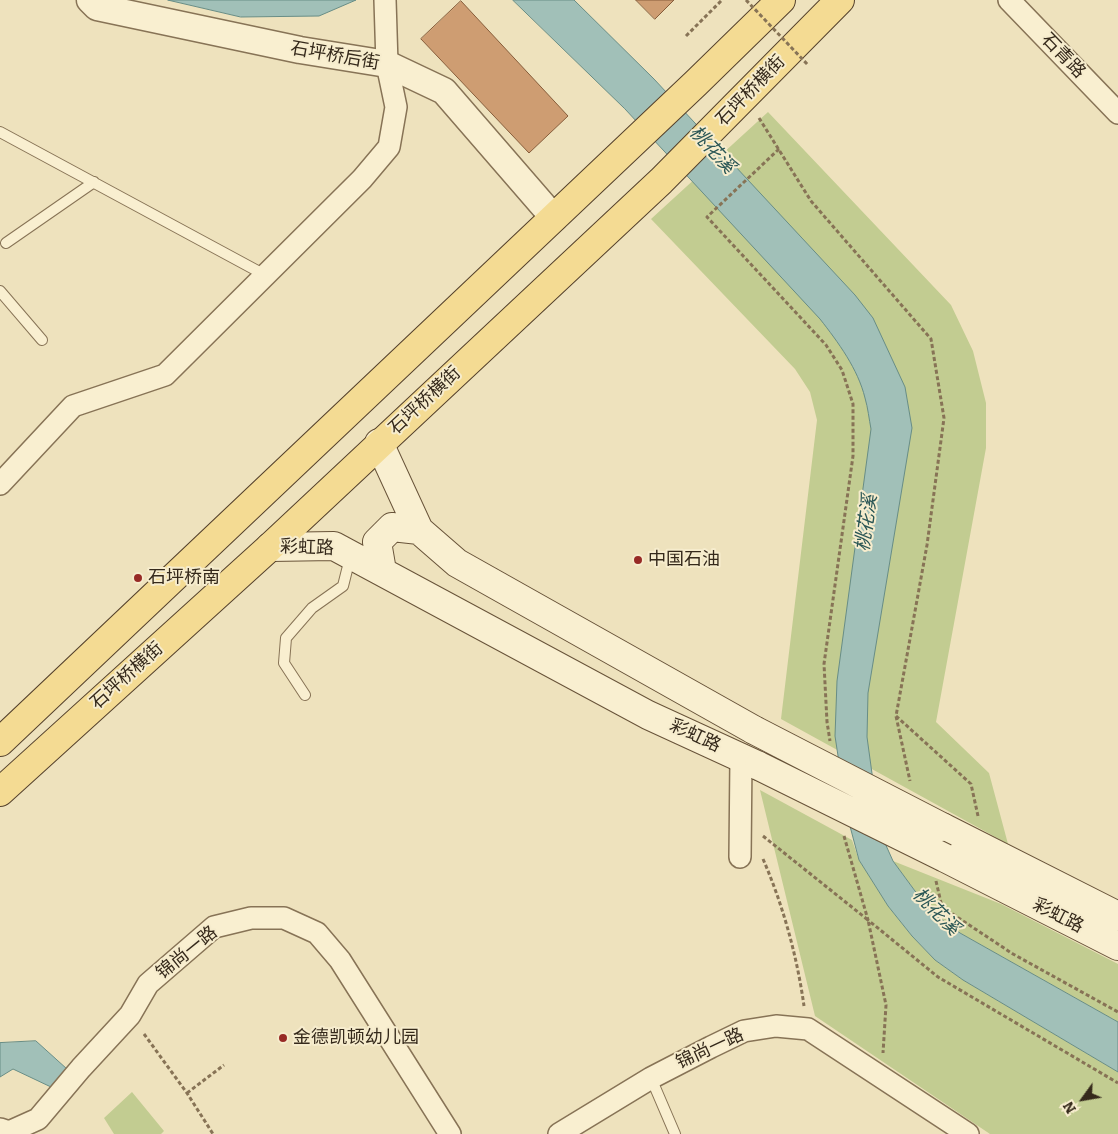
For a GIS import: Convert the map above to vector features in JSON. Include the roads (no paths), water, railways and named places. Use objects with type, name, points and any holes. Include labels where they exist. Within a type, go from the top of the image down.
[{"type":"main road","points":[[0,742],[628,148],[780,0]]},
{"type":"main road","name":"石坪桥横街","points":[[0,792],[270,547],[661,181],[840,0]]},
{"type":"main road","name":"彩虹路","points":[[379,443],[419,530],[457,564],[754,730],[1118,916]]},
{"type":"main road","points":[[382,571],[377,542],[392,527],[419,530]]},
{"type":"main road","name":"彩虹路","points":[[270,547],[334,546],[648,715],[750,762],[940,868],[1118,946]]},
{"type":"main road","points":[[648,715],[661,708],[666,699],[660,677]]},
{"type":"street","name":"石坪桥后街","points":[[90,0],[97,7],[300,50],[387,57],[444,91],[554,218]]},
{"type":"street","points":[[0,484],[73,406],[165,375],[362,179],[389,148],[396,107],[387,57],[385,0]]},
{"type":"street","name":"石青路","points":[[1009,0],[1118,113]]},
{"type":"street","points":[[750,762],[741,819],[750,855]]},
{"type":"street","name":"锦尚一路","points":[[0,1129],[9,1132],[38,1119],[130,1015],[148,984],[214,927],[252,918],[284,918],[317,932],[340,960],[450,1134]]},
{"type":"street","name":"锦尚一路","points":[[559,1134],[651,1078],[744,1031],[776,1026],[808,1029],[968,1134]]},
{"type":"lane","points":[[0,132],[266,275]]},
{"type":"lane","points":[[6,243],[94,182]]},
{"type":"lane","points":[[0,292],[42,340]]},
{"type":"lane","points":[[305,695],[284,664],[286,638],[312,608],[344,586],[351,554]]},
{"type":"lane","points":[[651,1078],[675,1134]]},
{"type":"water","points":[[168,0],[356,0],[319,16],[241,17]]},
{"type":"water","name":"桃花溪","points":[[513,0],[574,0],[654,79],[855,295],[873,318],[905,387],[912,428],[868,693],[867,737],[880,832],[893,861],[915,891],[937,916],[960,933],[1118,1022],[1118,1072],[963,980],[935,960],[912,936],[888,906],[859,860],[847,815],[835,736],[837,681],[871,429],[866,402],[858,377],[840,346],[820,319],[625,109]]},
{"type":"water","points":[[36,1041],[67,1069],[51,1087],[13,1069],[0,1077],[0,1043]]},
{"type":"place","name":"中国石油","points":[[638,560]]},
{"type":"place","name":"石坪桥南","points":[[138,578]]},
{"type":"place","name":"金德凯顿幼儿园","points":[[283,1038]]}]
